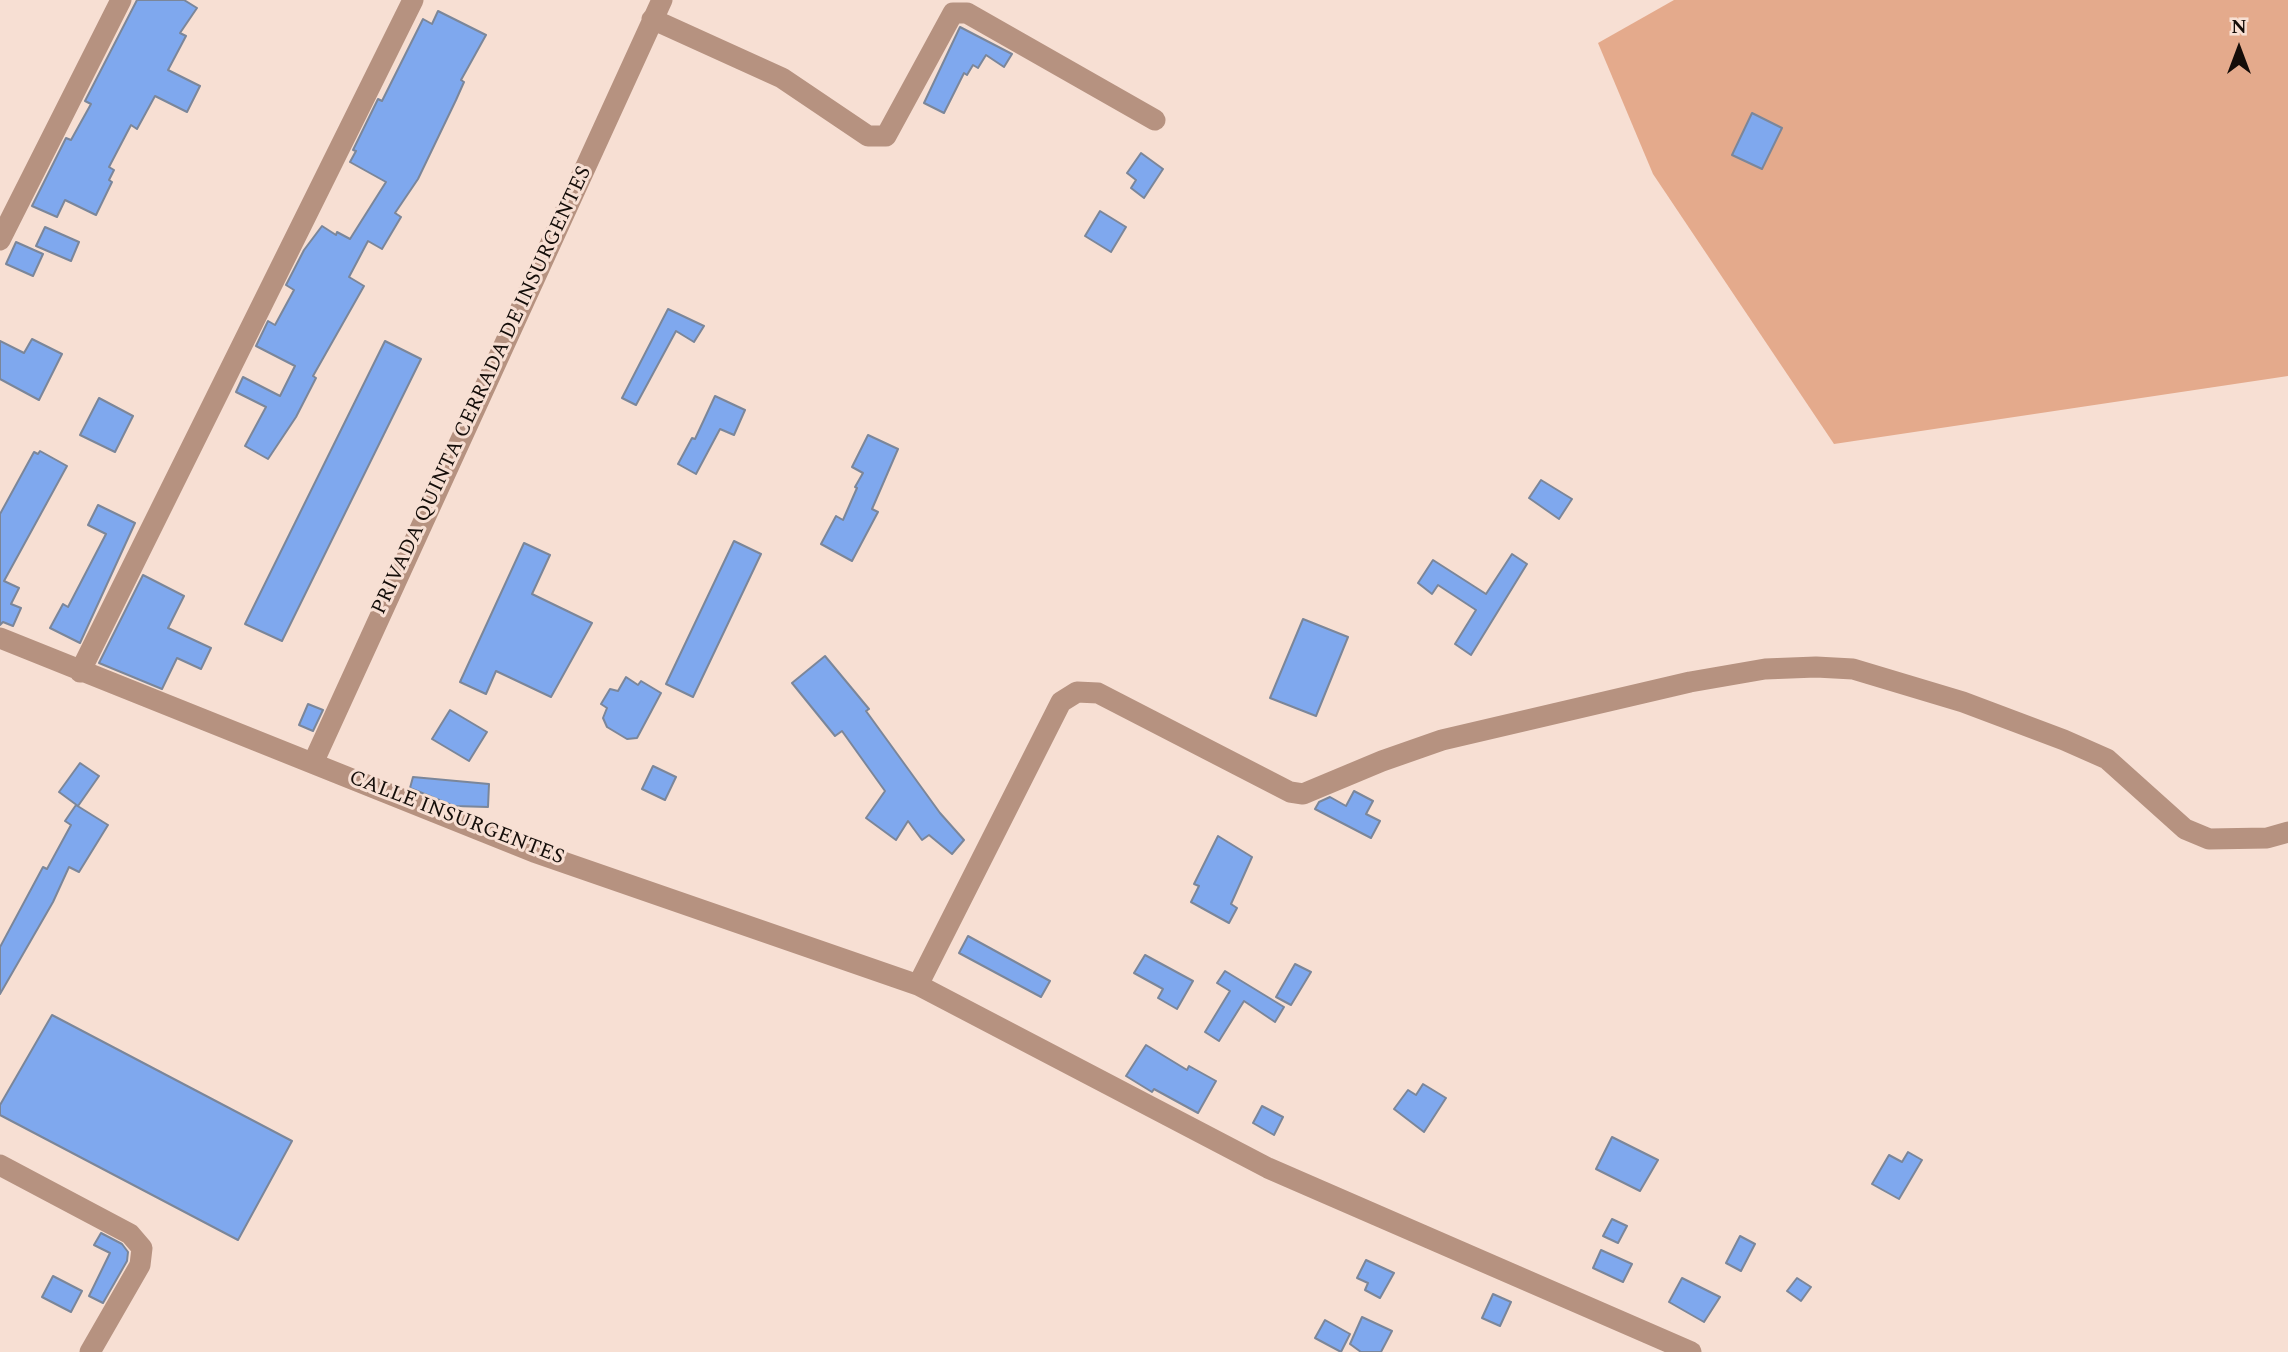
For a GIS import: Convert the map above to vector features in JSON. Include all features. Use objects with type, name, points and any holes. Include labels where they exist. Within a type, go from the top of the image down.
[{"type":"street","points":[[0,240],[121,0]]},
{"type":"street","points":[[80,672],[413,0]]},
{"type":"street","points":[[657,9],[782,78],[868,136],[886,136],[953,13],[967,13],[1154,120]]},
{"type":"street","name":"PRIVADA QUINTA CERRADA DE INSURGENTES","points":[[313,763],[657,9]]},
{"type":"street","name":"CALLE INSURGENTES","points":[[0,638],[534,852],[918,985],[1268,1168],[1691,1352]]},
{"type":"street","points":[[918,985],[1061,702],[1077,692],[1098,693],[1290,792],[1303,794],[1382,761],[1443,740],[1677,685],[1765,669],[1853,669],[1963,702],[2107,759],[2185,829],[2209,839],[2267,838],[2288,832]]},
{"type":"street","points":[[0,1166],[130,1234],[142,1248],[140,1265],[90,1352]]},
{"type":"shaded area","points":[[1674,0],[2288,0],[2288,376],[1834,444],[1653,174],[1598,43]]},
{"type":"building","points":[[137,0],[184,0],[197,8],[180,33],[186,36],[168,70],[200,86],[187,112],[155,96],[137,129],[131,125],[109,167],[114,170],[109,180],[112,182],[96,215],[65,200],[57,217],[32,206],[66,138],[71,140],[91,104],[85,101]]},
{"type":"building","points":[[438,11],[486,35],[461,80],[464,82],[418,179],[395,213],[401,217],[382,249],[368,241],[349,277],[364,286],[313,376],[316,378],[296,417],[268,459],[245,446],[266,407],[236,392],[243,377],[280,396],[295,366],[256,346],[268,321],[275,325],[294,290],[286,285],[304,250],[322,226],[336,235],[337,232],[350,239],[386,182],[350,162],[356,151],[353,150],[378,99],[382,101],[423,19],[432,24]]},
{"type":"building","points":[[960,27],[1012,54],[1004,67],[986,55],[978,68],[973,65],[967,75],[964,73],[944,113],[924,103]]},
{"type":"building","points":[[1752,113],[1782,128],[1762,169],[1732,155]]},
{"type":"building","points":[[1141,153],[1163,169],[1144,198],[1131,188],[1136,180],[1127,173]]},
{"type":"building","points":[[1100,211],[1126,227],[1111,252],[1085,236]]},
{"type":"building","points":[[45,227],[79,242],[71,261],[36,246]]},
{"type":"building","points":[[16,242],[43,254],[33,276],[6,264]]},
{"type":"building","points":[[668,309],[704,326],[694,342],[676,331],[636,405],[622,398]]},
{"type":"building","points":[[32,339],[62,354],[39,400],[0,379],[0,341],[24,353]]},
{"type":"building","points":[[385,341],[421,359],[282,641],[245,624]]},
{"type":"building","points":[[715,396],[745,410],[734,435],[720,429],[696,474],[678,464],[692,438],[695,439]]},
{"type":"building","points":[[99,398],[133,416],[115,452],[80,435]]},
{"type":"building","points":[[868,435],[898,449],[872,509],[878,512],[852,561],[821,544],[836,516],[843,520],[857,488],[855,487],[863,473],[852,467]]},
{"type":"building","points":[[40,451],[67,466],[4,581],[19,588],[11,604],[21,608],[13,626],[3,622],[0,625],[0,514],[34,452],[38,454]]},
{"type":"building","points":[[1541,480],[1572,499],[1559,519],[1529,498]]},
{"type":"building","points":[[98,505],[135,523],[80,643],[50,628],[63,604],[68,607],[106,534],[88,525]]},
{"type":"building","points":[[734,541],[761,554],[693,697],[666,684]]},
{"type":"building","points":[[524,543],[550,555],[532,594],[592,623],[551,697],[496,671],[486,694],[460,682]]},
{"type":"building","points":[[1512,554],[1527,564],[1471,655],[1455,644],[1476,610],[1438,585],[1432,594],[1418,583],[1433,560],[1486,594]]},
{"type":"building","points":[[143,575],[184,596],[168,628],[211,648],[201,669],[177,658],[162,689],[99,663]]},
{"type":"building","points":[[1303,619],[1348,637],[1316,716],[1270,698]]},
{"type":"building","points":[[825,656],[869,709],[866,711],[940,813],[964,840],[952,854],[929,835],[922,840],[908,821],[896,840],[866,818],[885,791],[842,731],[835,736],[792,683]]},
{"type":"building","points":[[626,677],[638,685],[641,681],[661,693],[637,738],[627,739],[607,727],[603,718],[607,708],[601,704],[610,689],[618,691]]},
{"type":"building","points":[[308,704],[323,710],[313,731],[299,725]]},
{"type":"building","points":[[450,710],[487,732],[469,761],[432,739]]},
{"type":"building","points":[[80,763],[99,776],[78,806],[59,792]]},
{"type":"building","points":[[653,766],[676,777],[665,800],[642,789]]},
{"type":"building","points":[[413,777],[489,784],[488,807],[454,806],[410,788]]},
{"type":"building","points":[[1354,791],[1373,801],[1366,814],[1380,821],[1371,838],[1315,809],[1319,802],[1330,797],[1346,806]]},
{"type":"building","points":[[76,805],[108,825],[79,872],[69,867],[53,902],[0,994],[0,947],[43,867],[47,869],[71,825],[65,821]]},
{"type":"building","points":[[1218,836],[1252,857],[1231,904],[1237,908],[1229,923],[1191,902],[1199,886],[1194,884]]},
{"type":"building","points":[[968,936],[1050,981],[1041,997],[959,953]]},
{"type":"building","points":[[1145,955],[1193,981],[1177,1009],[1158,998],[1163,989],[1134,973]]},
{"type":"building","points":[[1295,964],[1311,972],[1291,1005],[1276,997]]},
{"type":"building","points":[[1225,971],[1284,1007],[1275,1022],[1244,1001],[1219,1041],[1205,1032],[1230,991],[1217,983]]},
{"type":"building","points":[[52,1015],[292,1141],[238,1240],[0,1115],[0,1105]]},
{"type":"building","points":[[1146,1045],[1187,1070],[1189,1066],[1216,1081],[1198,1113],[1154,1089],[1152,1092],[1126,1076]]},
{"type":"building","points":[[1423,1084],[1446,1098],[1424,1132],[1394,1109],[1408,1090],[1416,1095]]},
{"type":"building","points":[[1262,1106],[1283,1117],[1274,1135],[1253,1123]]},
{"type":"building","points":[[1612,1137],[1658,1160],[1640,1191],[1596,1169]]},
{"type":"building","points":[[1908,1152],[1922,1160],[1899,1199],[1872,1184],[1889,1155],[1902,1162]]},
{"type":"building","points":[[1612,1219],[1627,1226],[1618,1243],[1603,1236]]},
{"type":"building","points":[[101,1233],[122,1244],[128,1252],[127,1261],[103,1303],[89,1296],[110,1253],[94,1245]]},
{"type":"building","points":[[1740,1236],[1755,1244],[1741,1271],[1726,1263]]},
{"type":"building","points":[[1601,1250],[1632,1264],[1623,1282],[1593,1268]]},
{"type":"building","points":[[1366,1260],[1394,1273],[1380,1298],[1365,1290],[1368,1283],[1357,1278]]},
{"type":"building","points":[[53,1276],[82,1291],[71,1312],[42,1297]]},
{"type":"building","points":[[1682,1278],[1720,1297],[1704,1322],[1669,1302]]},
{"type":"building","points":[[1797,1278],[1811,1287],[1801,1301],[1787,1291]]},
{"type":"building","points":[[1493,1294],[1511,1302],[1500,1326],[1482,1318]]},
{"type":"building","points":[[1362,1317],[1392,1331],[1381,1352],[1361,1352],[1350,1344]]},
{"type":"building","points":[[1325,1320],[1350,1334],[1341,1352],[1315,1338]]}]
